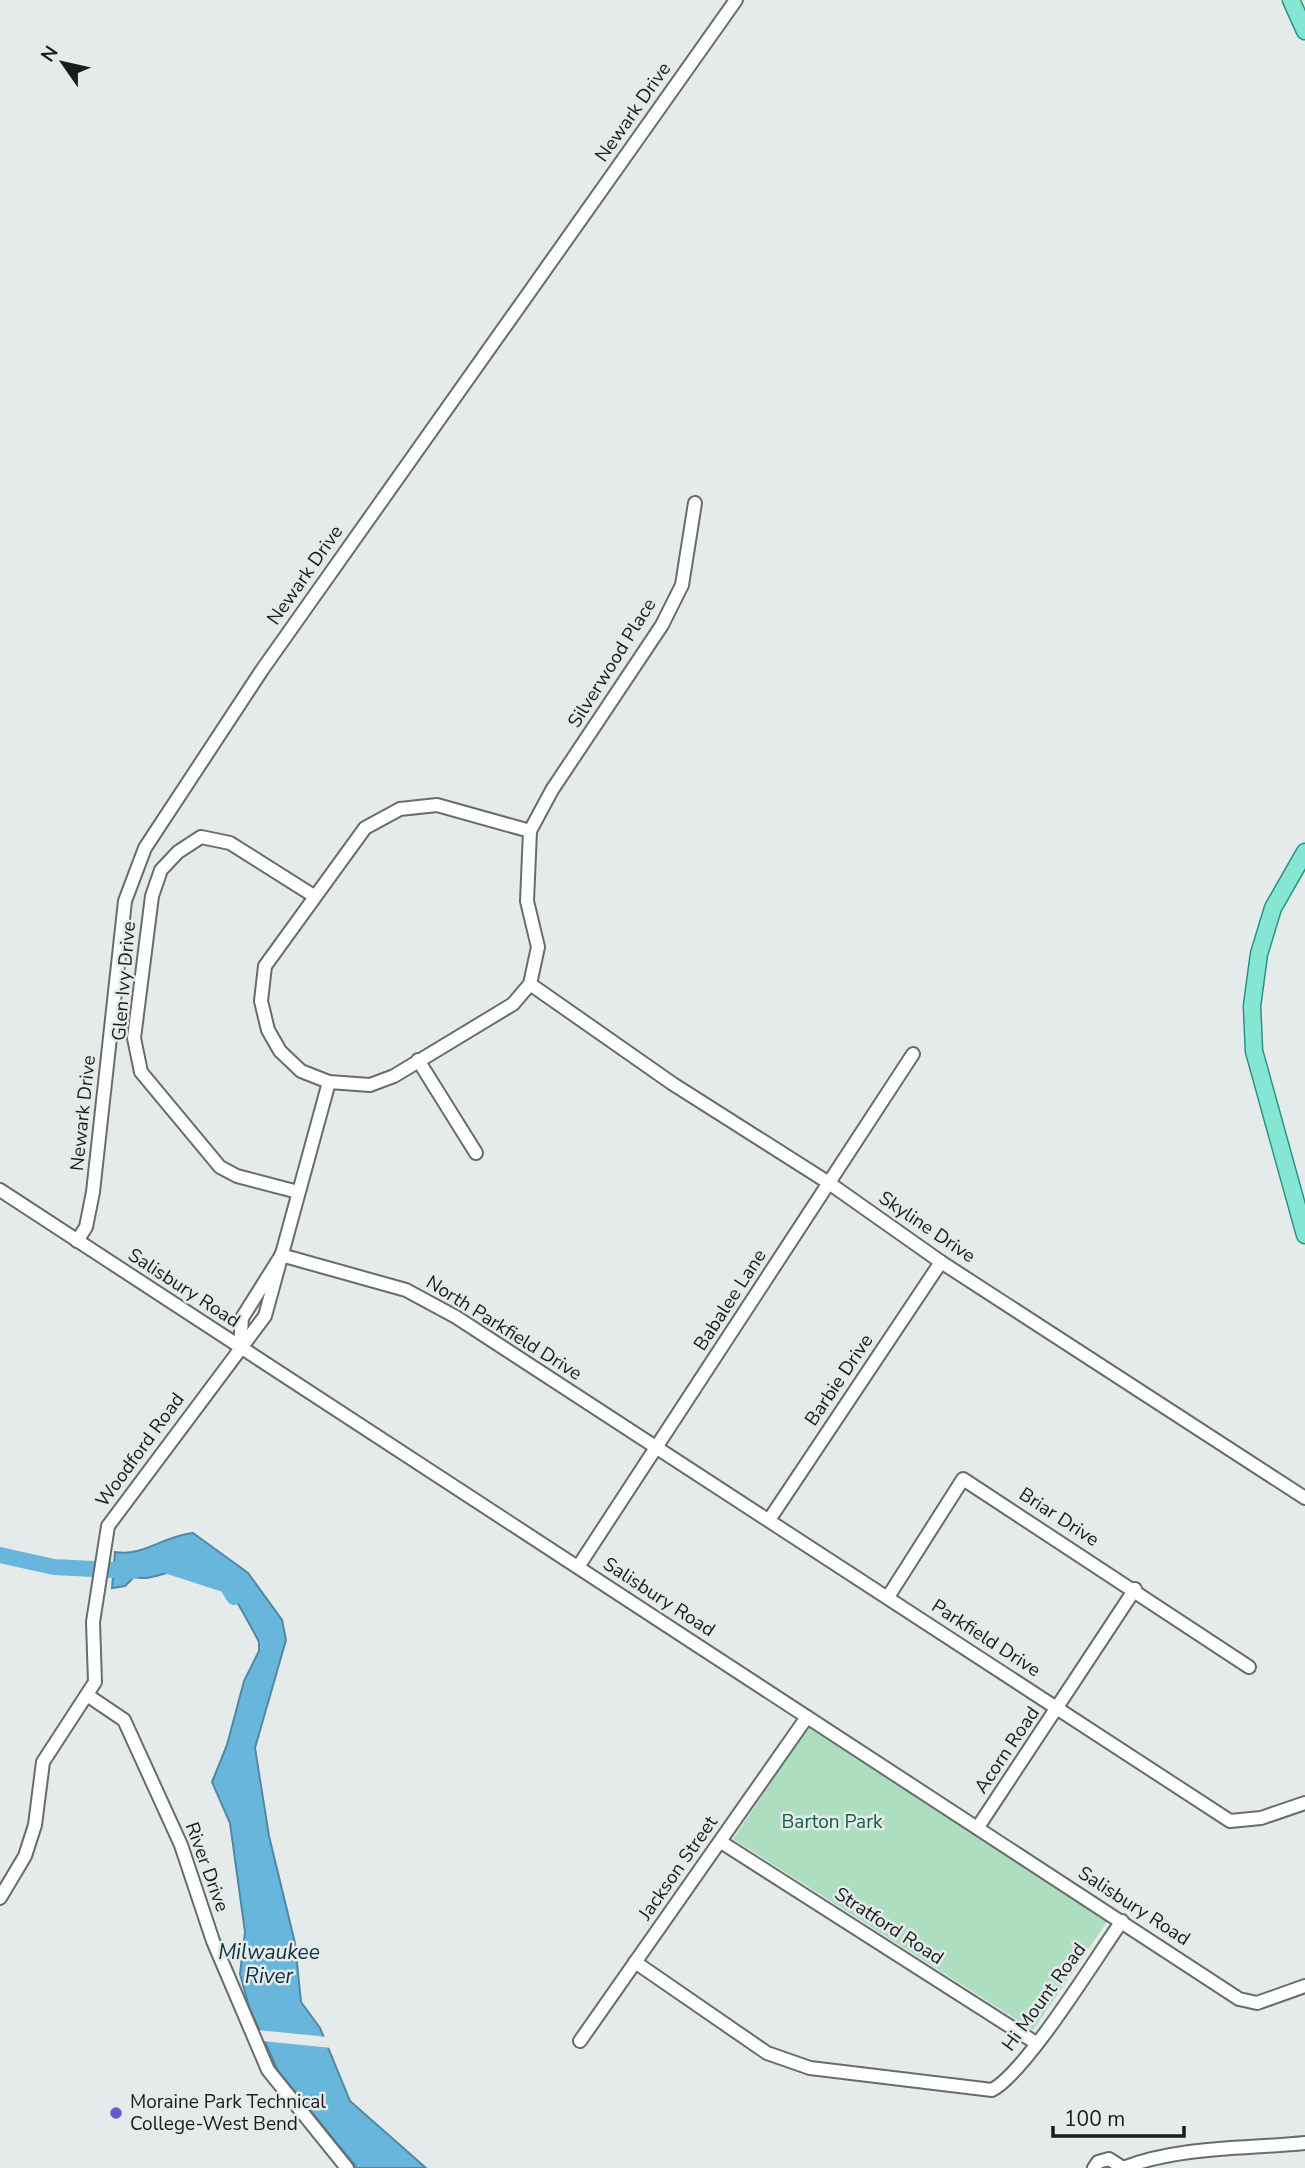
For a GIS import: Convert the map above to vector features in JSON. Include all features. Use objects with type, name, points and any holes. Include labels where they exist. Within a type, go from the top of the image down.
[{"type":"main road","points":[[1291,0],[1303,21]]},
{"type":"main road","points":[[1305,852],[1273,908],[1259,954],[1252,1006],[1254,1051],[1301,1205],[1305,1235]]},
{"type":"street","name":"Newark Drive","points":[[77,1241],[86,1227],[93,1192],[125,901],[145,848],[262,670],[736,0]]},
{"type":"street","name":"Silverwood Place","points":[[530,831],[552,790],[662,625],[682,585],[695,503]]},
{"type":"street","points":[[437,805],[530,831],[527,901],[538,947],[530,985],[513,1004],[394,1076],[370,1085],[329,1083],[301,1070],[280,1051],[268,1030],[261,1002],[265,966],[365,828],[400,809],[437,805]]},
{"type":"street","name":"Glen Ivy Drive","points":[[298,1192],[237,1176],[220,1167],[141,1072],[134,1038],[152,896],[161,870],[178,852],[201,836],[230,843],[314,897]]},
{"type":"street","name":"Skyline Drive","points":[[530,985],[673,1084],[829,1183],[941,1262],[1305,1498]]},
{"type":"street","name":"Babalee Lane","points":[[579,1567],[914,1054]]},
{"type":"street","points":[[418,1060],[476,1153]]},
{"type":"street","name":"Woodford Road","points":[[0,1898],[25,1856],[35,1825],[43,1762],[87,1695],[97,1672],[93,1622],[108,1526],[240,1347],[260,1327],[329,1083]]},
{"type":"street","name":"Salisbury Road","points":[[0,1190],[1239,1999],[1257,2003],[1305,1986]]},
{"type":"street","name":"Woodford Road","points":[[240,1347],[242,1318],[265,1276],[281,1255]]},
{"type":"street","name":"North Parkfield Drive","points":[[281,1255],[407,1290],[456,1317],[656,1447]]},
{"type":"street","name":"Barbie Drive","points":[[769,1520],[941,1262]]},
{"type":"street","name":"Parkfield Drive","points":[[656,1447],[1230,1821],[1261,1818],[1305,1803]]},
{"type":"street","name":"Briar Drive","points":[[888,1597],[963,1479],[1135,1589],[1249,1667]]},
{"type":"street","name":"Acorn Road","points":[[978,1827],[1135,1589]]},
{"type":"street","name":"River Drive","points":[[87,1695],[124,1720],[181,1845],[213,1941],[268,2070],[347,2168]]},
{"type":"street","name":"Jackson Street","points":[[580,2041],[807,1717]]},
{"type":"street","name":"Stratford Road","points":[[721,1842],[1036,2043]]},
{"type":"street","name":"Hi Mount Road","points":[[635,1962],[767,2053],[810,2068],[992,2090],[1005,2083],[1036,2043],[1122,1921]]},
{"type":"street","points":[[1094,2168],[1098,2162],[1109,2159],[1123,2168],[1139,2161],[1200,2152],[1305,2144]]},
{"type":"green space","name":"Barton Park","points":[[809,1726],[1109,1919],[1033,2030],[733,1839]]},
{"type":"water","name":"Milwaukee River","points":[[193,1533],[248,1573],[282,1620],[286,1640],[255,1748],[269,1836],[295,1943],[301,2002],[320,2028],[350,2101],[426,2168],[357,2168],[278,2071],[249,2007],[240,1974],[245,1932],[230,1823],[212,1782],[227,1745],[244,1681],[259,1651],[259,1642],[232,1595],[220,1579],[210,1573],[180,1571],[134,1577],[125,1586],[112,1588],[115,1552],[145,1549]]},
{"type":"pier","points":[[257,2030],[328,2037],[332,2048],[262,2041]]},
{"type":"waterway","name":"Milwaukee River","points":[[0,1555],[54,1567],[133,1571]]},
{"type":"waterway","name":"Milwaukee River","points":[[165,1565],[227,1585],[234,1597]]},
{"type":"place","name":"Moraine Park Technical College-West Bend","points":[[116,2113]]}]
